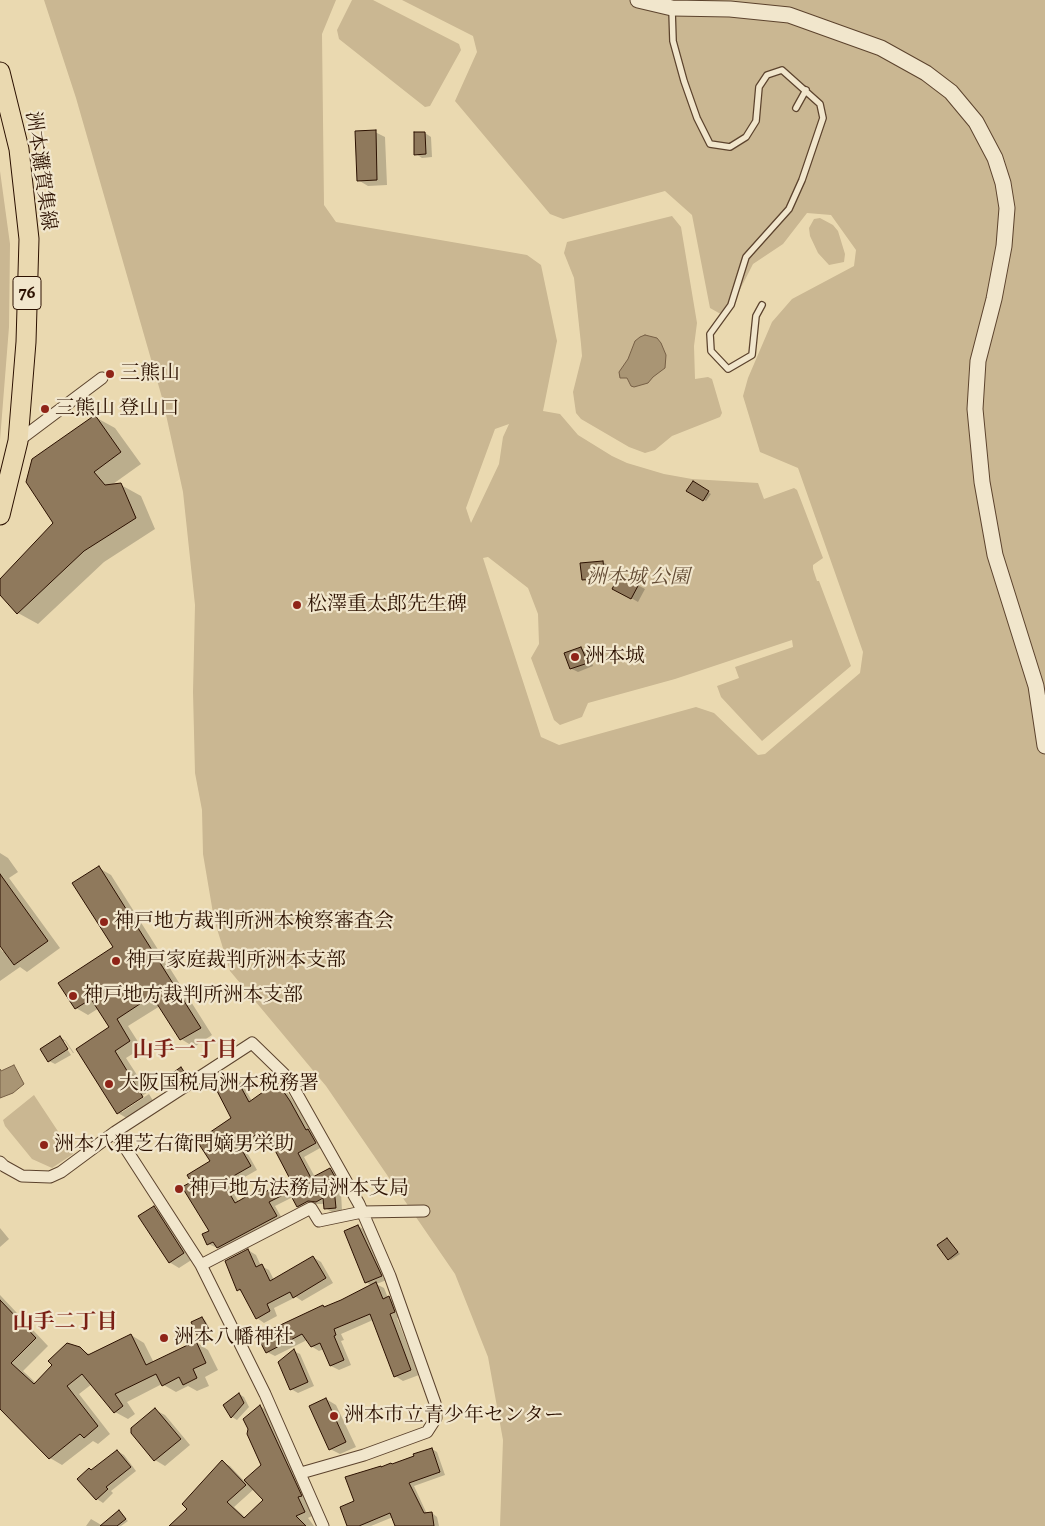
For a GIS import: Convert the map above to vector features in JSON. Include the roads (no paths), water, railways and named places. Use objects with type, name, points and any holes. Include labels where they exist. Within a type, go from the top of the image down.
[{"type":"main road","name":"洲本灘賀集線","points":[[0,72],[6,123],[19,149],[28,239],[26,342],[18,441],[0,515]]},
{"type":"street","points":[[638,0],[672,8],[730,9],[789,15],[881,48],[926,73],[951,92],[976,122],[995,158],[1003,182],[1007,208],[1004,246],[994,299],[978,361],[975,409],[982,482],[995,555],[1036,686],[1045,746]]},
{"type":"street","points":[[18,441],[102,378]]},
{"type":"street","points":[[0,1162],[22,1176],[50,1178],[115,1132],[252,1043],[288,1078],[359,1204],[390,1276],[435,1403],[436,1418],[427,1432],[364,1455],[301,1473]]},
{"type":"street","points":[[115,1132],[202,1265],[265,1394],[323,1526]]},
{"type":"street","points":[[202,1265],[312,1208],[319,1221],[362,1212],[424,1211]]},
{"type":"lane","points":[[672,8],[673,41],[697,118],[710,144],[730,147],[746,137],[756,121],[759,88],[767,75],[782,70],[820,104],[823,118],[802,180],[790,208],[746,257],[731,305],[710,334],[711,351],[728,369],[752,355],[756,316],[762,305]]},
{"type":"lane","points":[[796,108],[806,90]]},
{"type":"place","name":"三熊山","points":[[110,374]]},
{"type":"place","name":"三熊山 登山口","points":[[45,409]]},
{"type":"place","name":"松澤重太郎先生碑","points":[[297,605]]},
{"type":"place","name":"洲本城","points":[[575,657]]},
{"type":"place","name":"神戸地方裁判所洲本検察審査会","points":[[104,922]]},
{"type":"place","name":"神戸家庭裁判所洲本支部","points":[[116,961]]},
{"type":"place","name":"神戸地方裁判所洲本支部","points":[[73,996]]},
{"type":"place","name":"大阪国税局洲本税務署","points":[[109,1084]]},
{"type":"place","name":"洲本八狸芝右衛門嫡男栄助","points":[[44,1145]]},
{"type":"place","name":"神戸地方法務局洲本支局","points":[[179,1189]]},
{"type":"place","name":"洲本八幡神社","points":[[164,1338]]},
{"type":"place","name":"洲本市立青少年センター","points":[[334,1416]]},
{"type":"district","name":"山手一丁目","points":[[185,1051]]},
{"type":"district","name":"山手二丁目","points":[[65,1323]]},
{"type":"park label","name":"洲本城 公園","points":[[638,578]]}]
